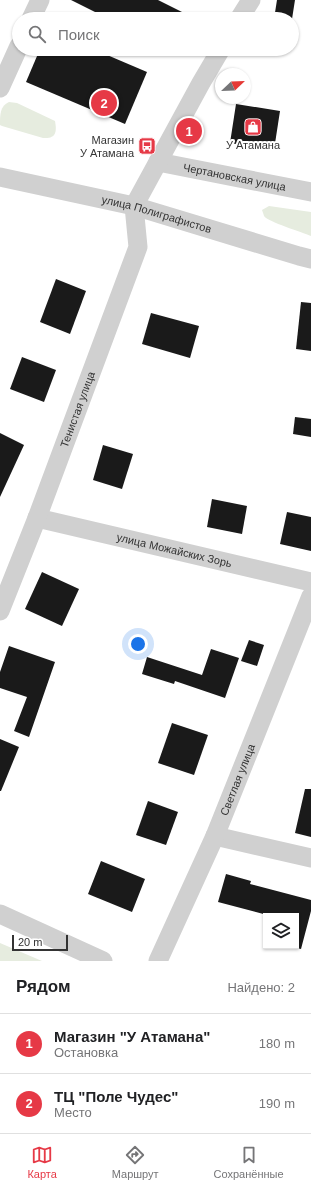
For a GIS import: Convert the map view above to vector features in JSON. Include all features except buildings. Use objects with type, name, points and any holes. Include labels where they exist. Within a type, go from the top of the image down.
[{"type":"street","points":[[34,12],[40,0]]},
{"type":"street","points":[[243,12],[251,0]]},
{"type":"street","points":[[0,88],[14,56]]},
{"type":"street","points":[[134,206],[217,56]]},
{"type":"street","name":"Чертановская улица","points":[[158,162],[311,192]]},
{"type":"street","name":"улица Полиграфистов","points":[[0,177],[134,206],[311,259]]},
{"type":"street","name":"Тенистая улица","points":[[0,611],[37,518],[138,247],[134,206]]},
{"type":"street","name":"улица Можайских Зорь","points":[[37,518],[311,582]]},
{"type":"street","name":"Светлая улица","points":[[158,961],[215,836],[311,596]]},
{"type":"street","points":[[215,836],[311,858]]},
{"type":"street","points":[[0,914],[103,961]]},
{"type":"shaded area","points":[[9,102],[17,103],[55,121],[55,134],[51,137],[43,138],[0,125],[0,114],[2,108]]},
{"type":"shaded area","points":[[269,206],[311,212],[311,236],[278,224],[264,216],[262,210]]},
{"type":"shaded area","points":[[0,943],[42,961],[0,961]]},
{"type":"place","name":"ТЦ \"Поле Чудес\"","points":[[104,103]]},
{"type":"place","name":"У Атамана","points":[[253,127]]},
{"type":"place","name":"Магазин \"У Атамана\"","points":[[189,131]]},
{"type":"place","name":"Магазин У Атамана","points":[[147,146]]}]
